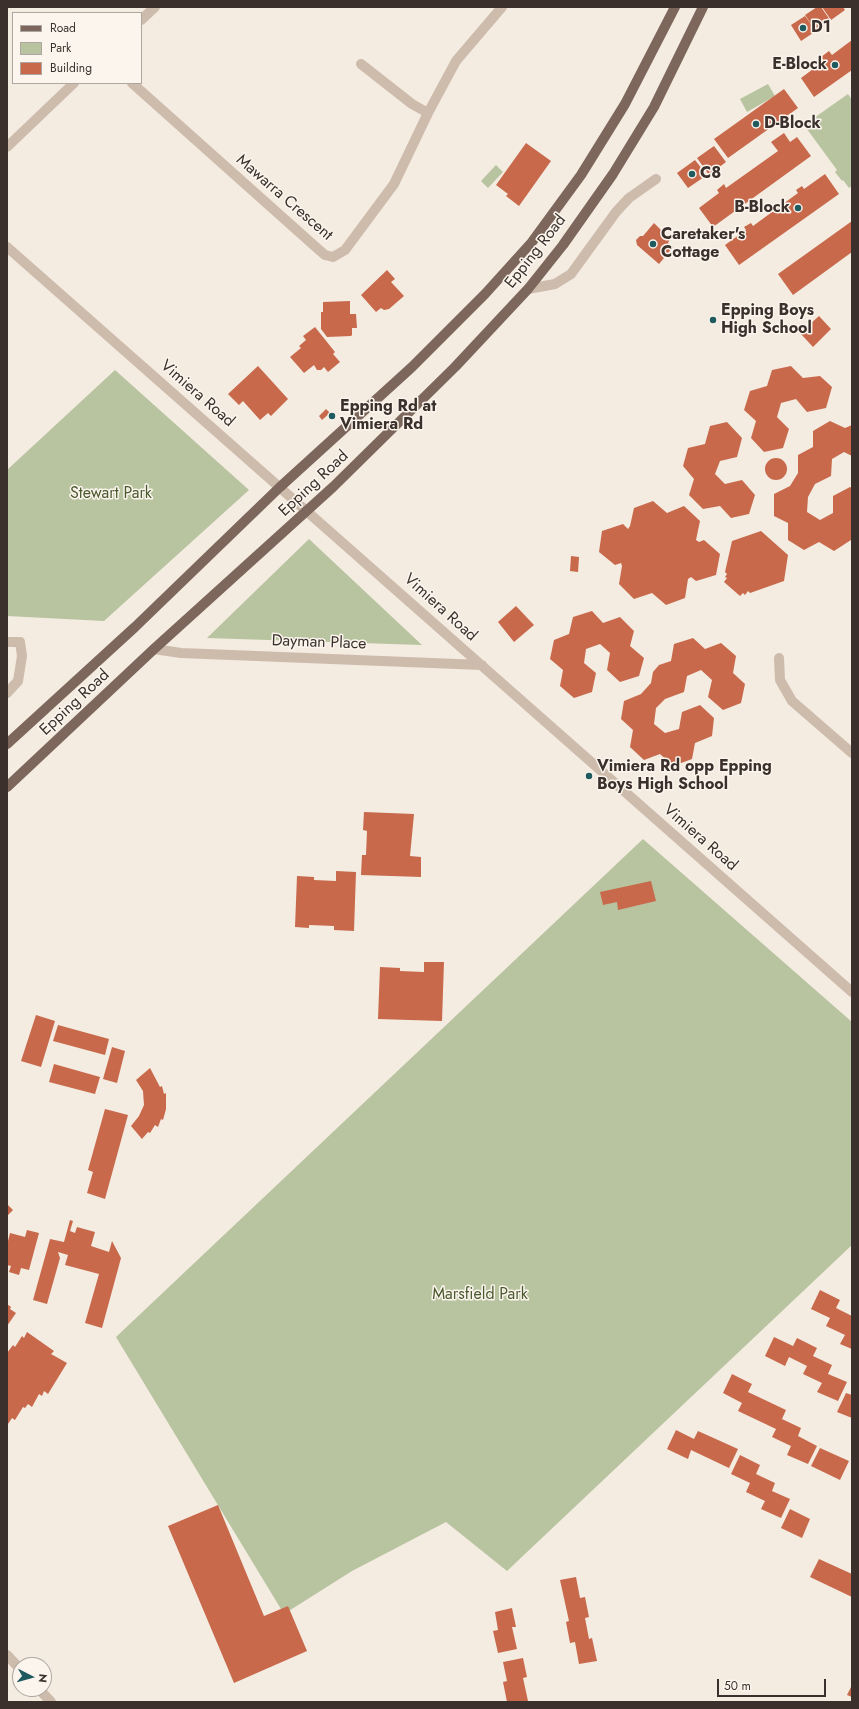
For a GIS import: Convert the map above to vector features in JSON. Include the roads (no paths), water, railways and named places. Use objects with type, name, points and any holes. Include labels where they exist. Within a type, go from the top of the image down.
[{"type":"main road","name":"Epping Road","points":[[7,744],[135,627],[280,487],[412,367],[485,294],[532,242],[581,174],[625,104],[675,7]]},
{"type":"main road","name":"Epping Road","points":[[7,787],[154,649],[308,510],[455,366],[528,289],[563,245],[617,167],[654,107],[703,7]]},
{"type":"street","points":[[142,19],[155,7]]},
{"type":"street","name":"Mawarra Crescent","points":[[133,84],[318,249],[325,255],[333,257],[345,250],[394,184],[428,113],[456,61],[466,47],[502,7]]},
{"type":"street","points":[[361,64],[412,104],[428,113]]},
{"type":"street","points":[[7,147],[73,84]]},
{"type":"street","points":[[528,289],[555,284],[571,274],[616,212],[629,198],[656,179]]},
{"type":"street","name":"Vimiera Road","points":[[7,247],[308,510],[852,992]]},
{"type":"street","points":[[7,642],[20,642],[22,656],[21,670],[18,681],[7,693]]},
{"type":"street","name":"Dayman Place","points":[[154,649],[188,653],[482,665]]},
{"type":"street","points":[[780,658],[780,680],[792,701],[852,753]]},
{"type":"place","name":"D1","points":[[803,28]]},
{"type":"place","name":"E-Block","points":[[835,65]]},
{"type":"place","name":"D-Block","points":[[756,124]]},
{"type":"place","name":"C8","points":[[692,174]]},
{"type":"place","name":"B-Block","points":[[798,208]]},
{"type":"place","name":"Caretaker's Cottage","points":[[653,244]]},
{"type":"place","name":"Epping Boys High School","points":[[713,320]]},
{"type":"place","name":"Epping Rd at Vimiera Rd","points":[[332,416]]},
{"type":"place","name":"Vimiera Rd opp Epping Boys High School","points":[[589,776]]},
{"type":"park label","name":"Stewart Park","points":[[111,494]]},
{"type":"park label","name":"Marsfield Park","points":[[480,1295]]}]
